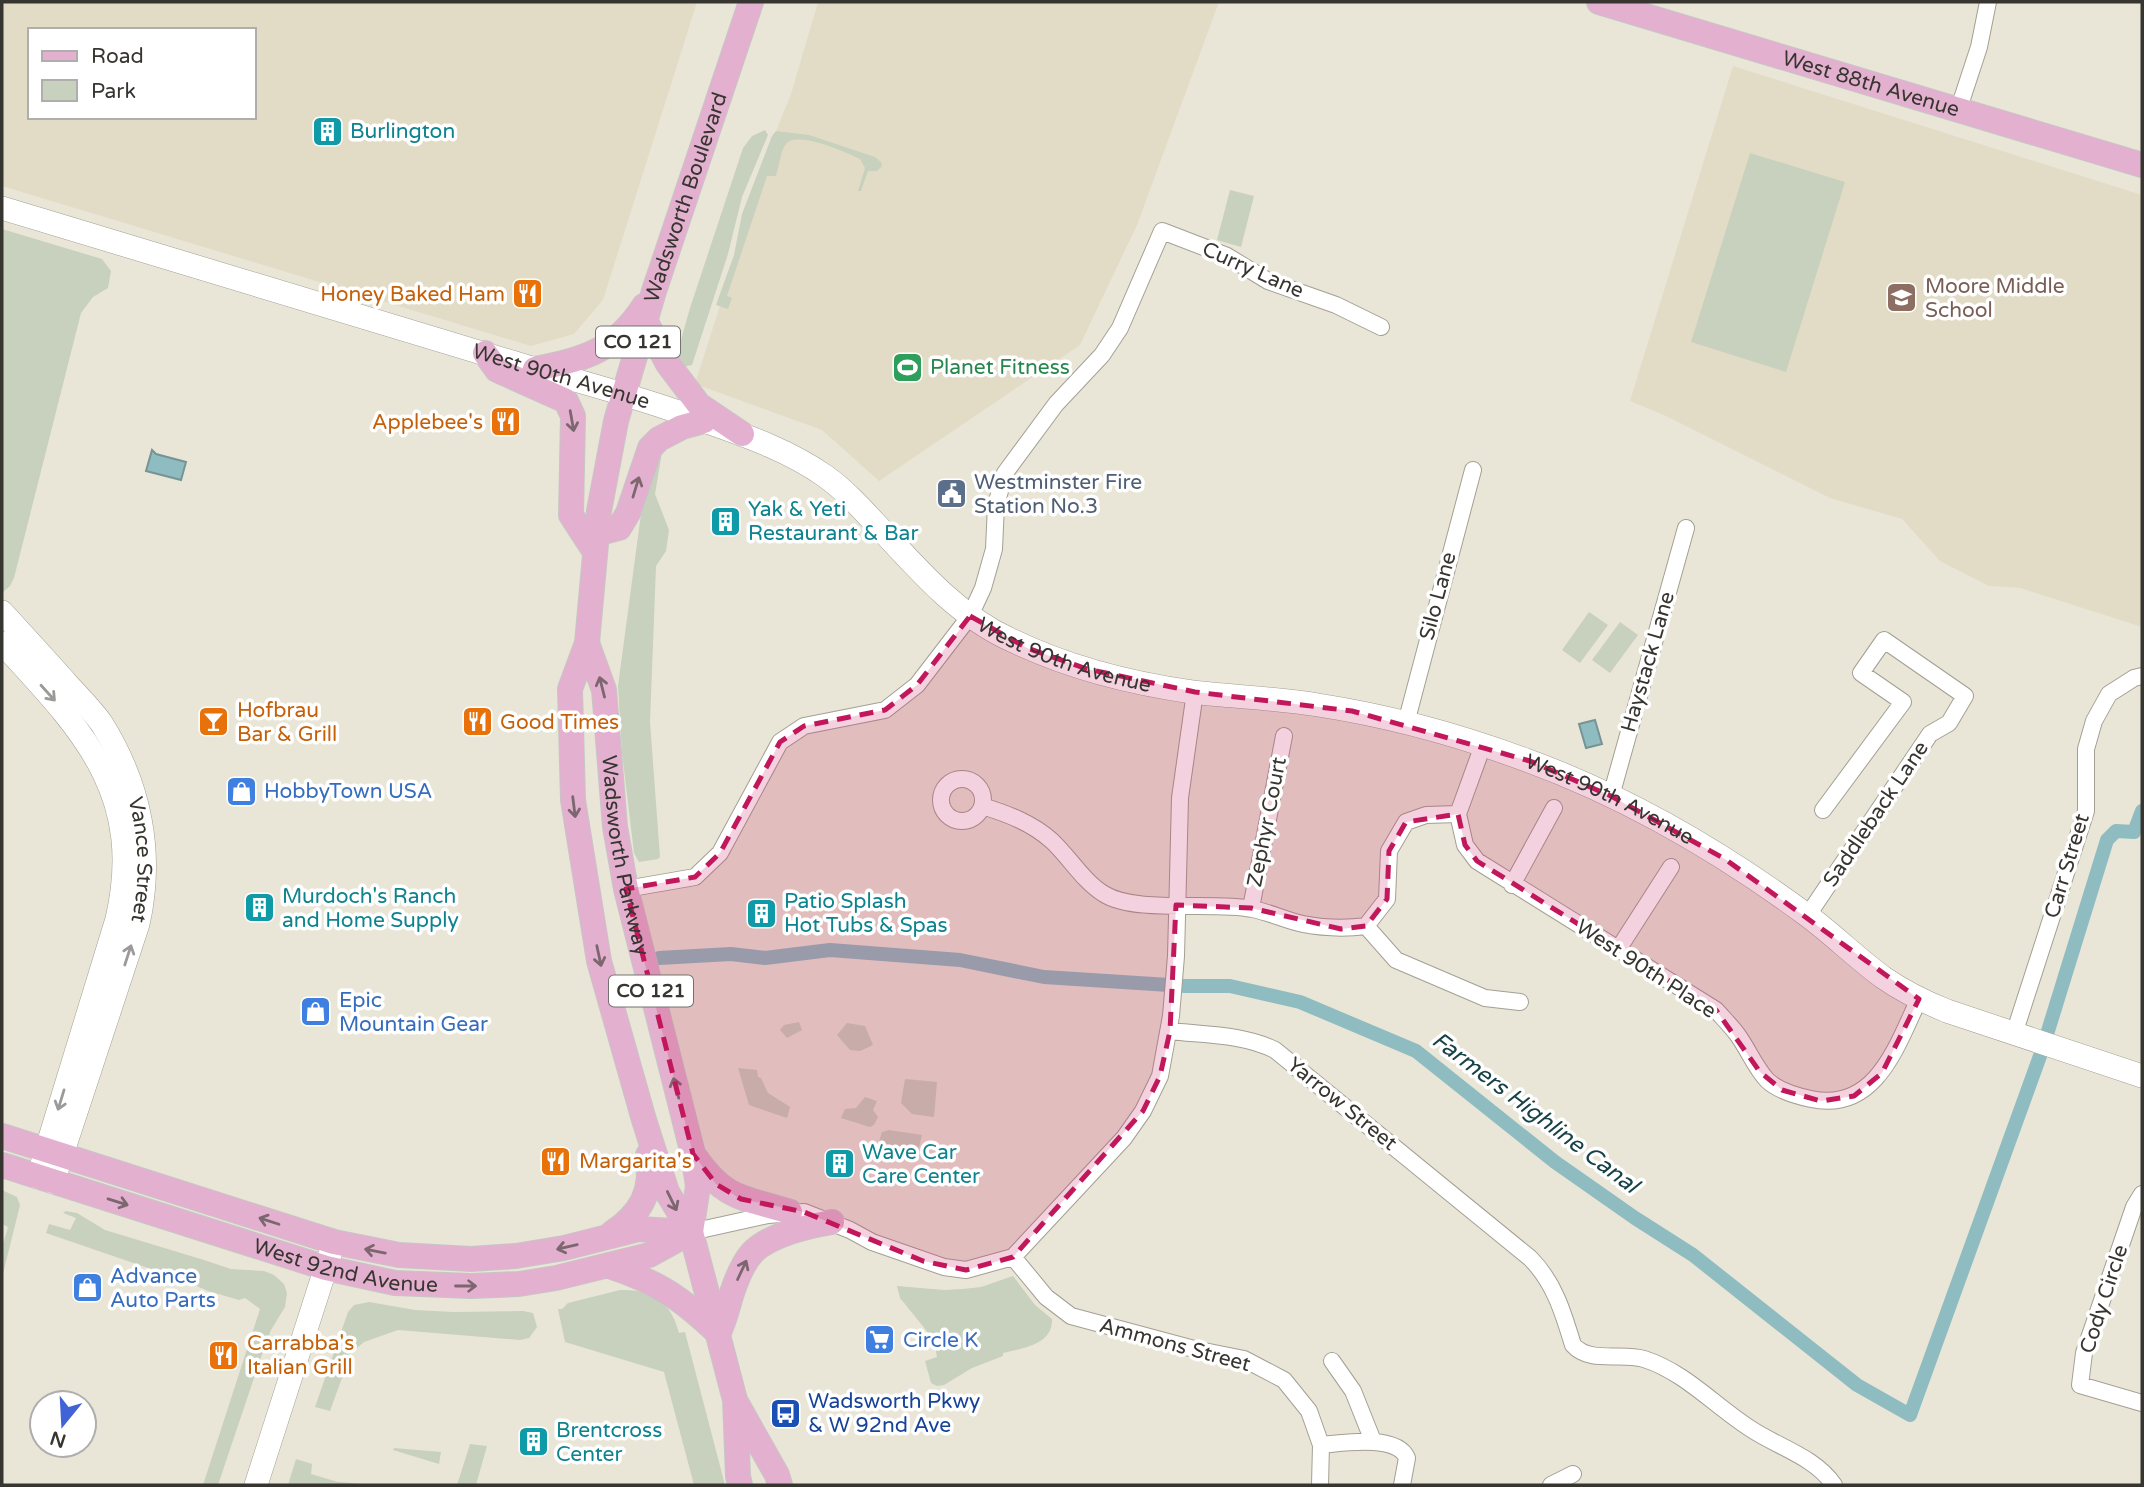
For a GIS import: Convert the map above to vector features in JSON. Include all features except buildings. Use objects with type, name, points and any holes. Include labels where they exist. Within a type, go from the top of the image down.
[{"type":"main road","name":"Wadsworth Boulevard","points":[[623,393],[653,291],[751,2]]},
{"type":"main road","name":"West 88th Avenue","points":[[1600,2],[2142,165]]},
{"type":"main road","points":[[535,369],[574,361],[601,349],[631,326],[653,291]]},
{"type":"main road","points":[[645,320],[668,364],[699,405],[742,434]]},
{"type":"main road","points":[[485,353],[497,370],[566,401],[573,416],[571,515],[596,543],[619,528],[628,513],[650,448],[659,439],[682,427],[704,421]]},
{"type":"main road","name":"Wadsworth Parkway","points":[[623,393],[607,463],[587,643],[570,689],[573,800],[599,961],[667,1192],[691,1232],[735,1400],[740,1485]]},
{"type":"main road","name":"Wadsworth Parkway","points":[[587,643],[604,690],[615,827],[626,889],[693,1154],[698,1186],[691,1232]]},
{"type":"main road","points":[[606,1237],[632,1218],[648,1194],[650,1167],[644,1120]]},
{"type":"main road","name":"West 92nd Avenue","points":[[2,1136],[334,1242],[399,1255],[471,1259],[516,1256],[653,1228],[691,1232]]},
{"type":"main road","points":[[693,1154],[716,1184],[732,1195],[790,1212]]},
{"type":"main road","name":"West 92nd Avenue","points":[[2,1165],[326,1268],[395,1283],[471,1286],[543,1281],[649,1255],[691,1232]]},
{"type":"main road","points":[[609,1266],[659,1285],[688,1304],[718,1334],[726,1320],[734,1288],[749,1255],[764,1244],[805,1227],[832,1222]]},
{"type":"main road","name":"Wadsworth Parkway","points":[[735,1400],[780,1485]]},
{"type":"street","points":[[1958,111],[1979,47],[1987,2]]},
{"type":"street","name":"West 90th Avenue","points":[[2,208],[535,369],[623,393],[742,434],[792,456],[826,477],[853,499],[919,571],[970,616],[1001,636],[1055,659],[1124,679],[1195,692],[1315,704],[1406,723],[1530,761],[1611,796],[1725,859],[1808,915],[1885,979],[1919,999],[1947,1011],[2142,1076]]},
{"type":"street","name":"Curry Lane","points":[[970,616],[983,588],[994,550],[996,505],[1005,473],[1056,404],[1102,355],[1120,328],[1162,232],[1227,256],[1268,281],[1336,305],[1381,327]]},
{"type":"street","name":"Silo Lane","points":[[1406,723],[1473,470]]},
{"type":"street","name":"Haystack Lane","points":[[1611,796],[1686,528]]},
{"type":"street","name":"Vance Street","points":[[2,612],[101,722],[125,766],[142,822],[145,880],[138,924],[54,1152]]},
{"type":"street","points":[[626,889],[695,877],[720,853],[780,742],[804,726],[885,710],[917,685],[970,616]]},
{"type":"street","name":"Saddleback Lane","points":[[1808,915],[1930,734],[1949,723],[1965,696],[1884,640],[1861,673],[1903,702],[1823,810]]},
{"type":"street","name":"Vance Street","points":[[2,643],[78,728],[96,758],[116,804],[125,852],[123,895],[46,1180]]},
{"type":"street","name":"Carr Street","points":[[2014,1034],[2086,811],[2086,749],[2094,721],[2109,694],[2142,676]]},
{"type":"street","points":[[1013,1257],[1133,1127],[1160,1076],[1170,1031],[1175,972],[1180,798],[1195,692]]},
{"type":"street","name":"Zephyr Court","points":[[1251,908],[1284,736]]},
{"type":"street","points":[[982,806],[1017,817],[1041,832],[1094,887],[1108,896],[1128,903],[1251,908],[1302,923],[1341,929],[1366,926],[1387,898],[1389,851],[1406,822],[1426,815],[1458,814],[1483,745]]},
{"type":"street","points":[[1512,885],[1554,808]]},
{"type":"street","name":"West 90th Place","points":[[1458,814],[1465,845],[1477,861],[1716,1010],[1737,1033],[1770,1083],[1793,1094],[1821,1101],[1841,1101],[1854,1096],[1882,1073],[1919,999]]},
{"type":"street","points":[[1619,948],[1671,867]]},
{"type":"street","points":[[1366,926],[1396,960],[1485,998],[1520,1002]]},
{"type":"street","name":"Yarrow Street","points":[[1170,1031],[1243,1038],[1275,1050],[1530,1258],[1550,1282],[1573,1345],[1577,1349],[1591,1355],[1629,1356],[1664,1367],[1749,1428],[1816,1467],[1834,1485]]},
{"type":"street","name":"Cody Circle","points":[[2142,1194],[2134,1207],[2084,1353],[2080,1385],[2142,1404]]},
{"type":"street","name":"West 92nd Avenue","points":[[691,1232],[790,1212],[804,1212],[832,1222],[872,1242],[944,1267],[965,1270],[1013,1257]]},
{"type":"street","points":[[256,1485],[334,1242]]},
{"type":"street","name":"Ammons Street","points":[[1013,1257],[1046,1297],[1071,1316],[1194,1349],[1244,1359],[1284,1380],[1309,1411],[1321,1446],[1320,1485]]},
{"type":"street","points":[[1332,1362],[1353,1391],[1373,1441]]},
{"type":"street","points":[[1321,1446],[1373,1441],[1400,1449],[1407,1458],[1402,1485]]},
{"type":"street","points":[[1551,1485],[1573,1474]]},
{"type":"highlighted area","points":[[970,616],[1027,648],[1087,669],[1195,692],[1352,711],[1530,761],[1611,796],[1725,859],[1919,999],[1882,1073],[1854,1096],[1821,1101],[1782,1090],[1760,1072],[1716,1010],[1477,861],[1465,845],[1458,814],[1406,822],[1389,851],[1387,899],[1366,926],[1341,929],[1251,908],[1176,905],[1170,1031],[1160,1076],[1143,1111],[1013,1257],[966,1270],[923,1261],[804,1212],[741,1199],[716,1184],[693,1154],[626,889],[695,877],[720,853],[780,742],[804,726],[885,710],[917,685]]},
{"type":"shaded area","points":[[2,2],[697,2],[603,300],[574,334],[531,346],[2,186]]},
{"type":"shaded area","points":[[818,2],[1219,2],[1137,225],[1080,345],[879,481],[822,430],[695,384],[774,136],[791,94]]},
{"type":"shaded area","name":"Moore Middle School","points":[[1733,66],[2142,195],[2142,627],[2020,588],[1989,586],[1940,561],[1902,519],[1830,498],[1666,416],[1630,401]]},
{"type":"green space","points":[[765,130],[768,135],[742,197],[728,254],[692,365],[683,367],[678,365],[677,354],[743,148],[752,136]]},
{"type":"green space","points":[[776,131],[809,135],[875,157],[882,166],[877,171],[868,171],[861,191],[858,191],[865,168],[860,159],[811,141],[800,139],[786,144],[776,176],[767,176],[727,296],[732,298],[728,309],[716,305],[734,255],[742,214]]},
{"type":"green space","points":[[1750,153],[1845,182],[1786,372],[1691,342]]},
{"type":"green space","points":[[1230,190],[1254,196],[1241,247],[1217,240]]},
{"type":"green space","points":[[2,229],[102,259],[111,271],[108,288],[93,297],[81,313],[14,578],[2,593]]},
{"type":"green space","points":[[662,452],[655,494],[669,530],[666,551],[656,566],[650,722],[660,857],[639,862],[634,853],[622,753],[618,686],[647,469]]},
{"type":"green space","points":[[1589,612],[1608,625],[1580,663],[1562,650]]},
{"type":"green space","points":[[1620,622],[1638,635],[1610,673],[1592,660]]},
{"type":"green space","points":[[799,1022],[802,1030],[787,1038],[780,1030],[784,1025]]},
{"type":"green space","points":[[847,1023],[865,1026],[873,1045],[860,1051],[850,1050],[837,1035]]},
{"type":"green space","points":[[738,1068],[757,1070],[758,1077],[768,1093],[790,1107],[787,1118],[749,1105]]},
{"type":"green space","points":[[905,1079],[937,1082],[934,1117],[912,1114],[901,1103]]},
{"type":"green space","points":[[865,1097],[877,1101],[873,1110],[878,1117],[874,1125],[870,1127],[841,1118],[845,1109],[856,1108]]},
{"type":"green space","points":[[889,1130],[922,1135],[917,1156],[878,1145],[882,1132]]},
{"type":"green space","points":[[2,1190],[17,1197],[20,1205],[2,1278],[2,1247],[8,1227],[2,1224]]},
{"type":"green space","points":[[63,1213],[77,1213],[105,1230],[231,1269],[264,1271],[284,1284],[287,1293],[285,1307],[271,1330],[218,1485],[203,1485],[260,1309],[245,1298],[239,1300],[208,1291],[46,1233],[49,1224],[70,1230],[76,1218]]},
{"type":"green space","points":[[1013,1276],[1035,1305],[1052,1319],[1047,1335],[1035,1344],[1003,1353],[1003,1356],[972,1368],[944,1385],[931,1383],[925,1361],[937,1357],[934,1340],[900,1298],[897,1286],[963,1289],[981,1287]]},
{"type":"green space","points":[[620,1290],[642,1292],[659,1300],[671,1313],[679,1333],[685,1332],[725,1485],[694,1485],[664,1372],[565,1342],[558,1309],[568,1303]]},
{"type":"green space","points":[[369,1302],[415,1310],[523,1311],[533,1313],[537,1327],[529,1338],[520,1340],[398,1330],[364,1342],[351,1353],[330,1411],[315,1407],[348,1312],[354,1305]]},
{"type":"green space","points":[[470,1444],[487,1446],[476,1485],[457,1485]]},
{"type":"green space","points":[[393,1450],[441,1452],[439,1464]]},
{"type":"green space","points":[[296,1459],[312,1464],[311,1474],[338,1482],[377,1485],[288,1485]]},
{"type":"water","points":[[152,450],[156,454],[186,462],[181,480],[146,471]]},
{"type":"water","points":[[1595,720],[1602,744],[1586,748],[1579,724]]},
{"type":"waterway","name":"Farmers Highline Canal","points":[[2048,1031],[2107,840],[2116,831],[2134,832],[2142,811]]},
{"type":"waterway","name":"Farmers Highline Canal","points":[[659,958],[731,954],[765,958],[830,950],[960,960],[1044,977],[1185,986],[1230,986],[1300,1002],[1416,1051],[1555,1162],[1693,1255],[1857,1385],[1910,1415],[2040,1056]]},
{"type":"place","name":"Burlington","points":[[327,131]]},
{"type":"place","name":"Honey Baked Ham","points":[[528,294]]},
{"type":"place","name":"Moore Middle School","points":[[1902,298]]},
{"type":"place","name":"Planet Fitness","points":[[907,367]]},
{"type":"place","name":"Applebee's","points":[[506,422]]},
{"type":"place","name":"Westminster Fire Station No.3","points":[[951,494]]},
{"type":"place","name":"Yak & Yeti Restaurant & Bar","points":[[725,521]]},
{"type":"place","name":"Hofbrau Bar & Grill","points":[[214,722]]},
{"type":"place","name":"Good Times","points":[[477,722]]},
{"type":"place","name":"HobbyTown USA","points":[[241,791]]},
{"type":"place","name":"Murdoch's Ranch and Home Supply","points":[[259,908]]},
{"type":"place","name":"Patio Splash Hot Tubs & Spas","points":[[761,913]]},
{"type":"place","name":"Epic Mountain Gear","points":[[316,1012]]},
{"type":"place","name":"Margarita's","points":[[556,1161]]},
{"type":"place","name":"Wave Car Care Center","points":[[839,1164]]},
{"type":"place","name":"Advance Auto Parts","points":[[87,1288]]},
{"type":"place","name":"Circle K","points":[[880,1340]]},
{"type":"place","name":"Carrabba's Italian Grill","points":[[224,1355]]},
{"type":"place","name":"Wadsworth Pkwy & W 92nd Ave","points":[[785,1413]]},
{"type":"place","name":"Brentcross Center","points":[[533,1442]]}]
